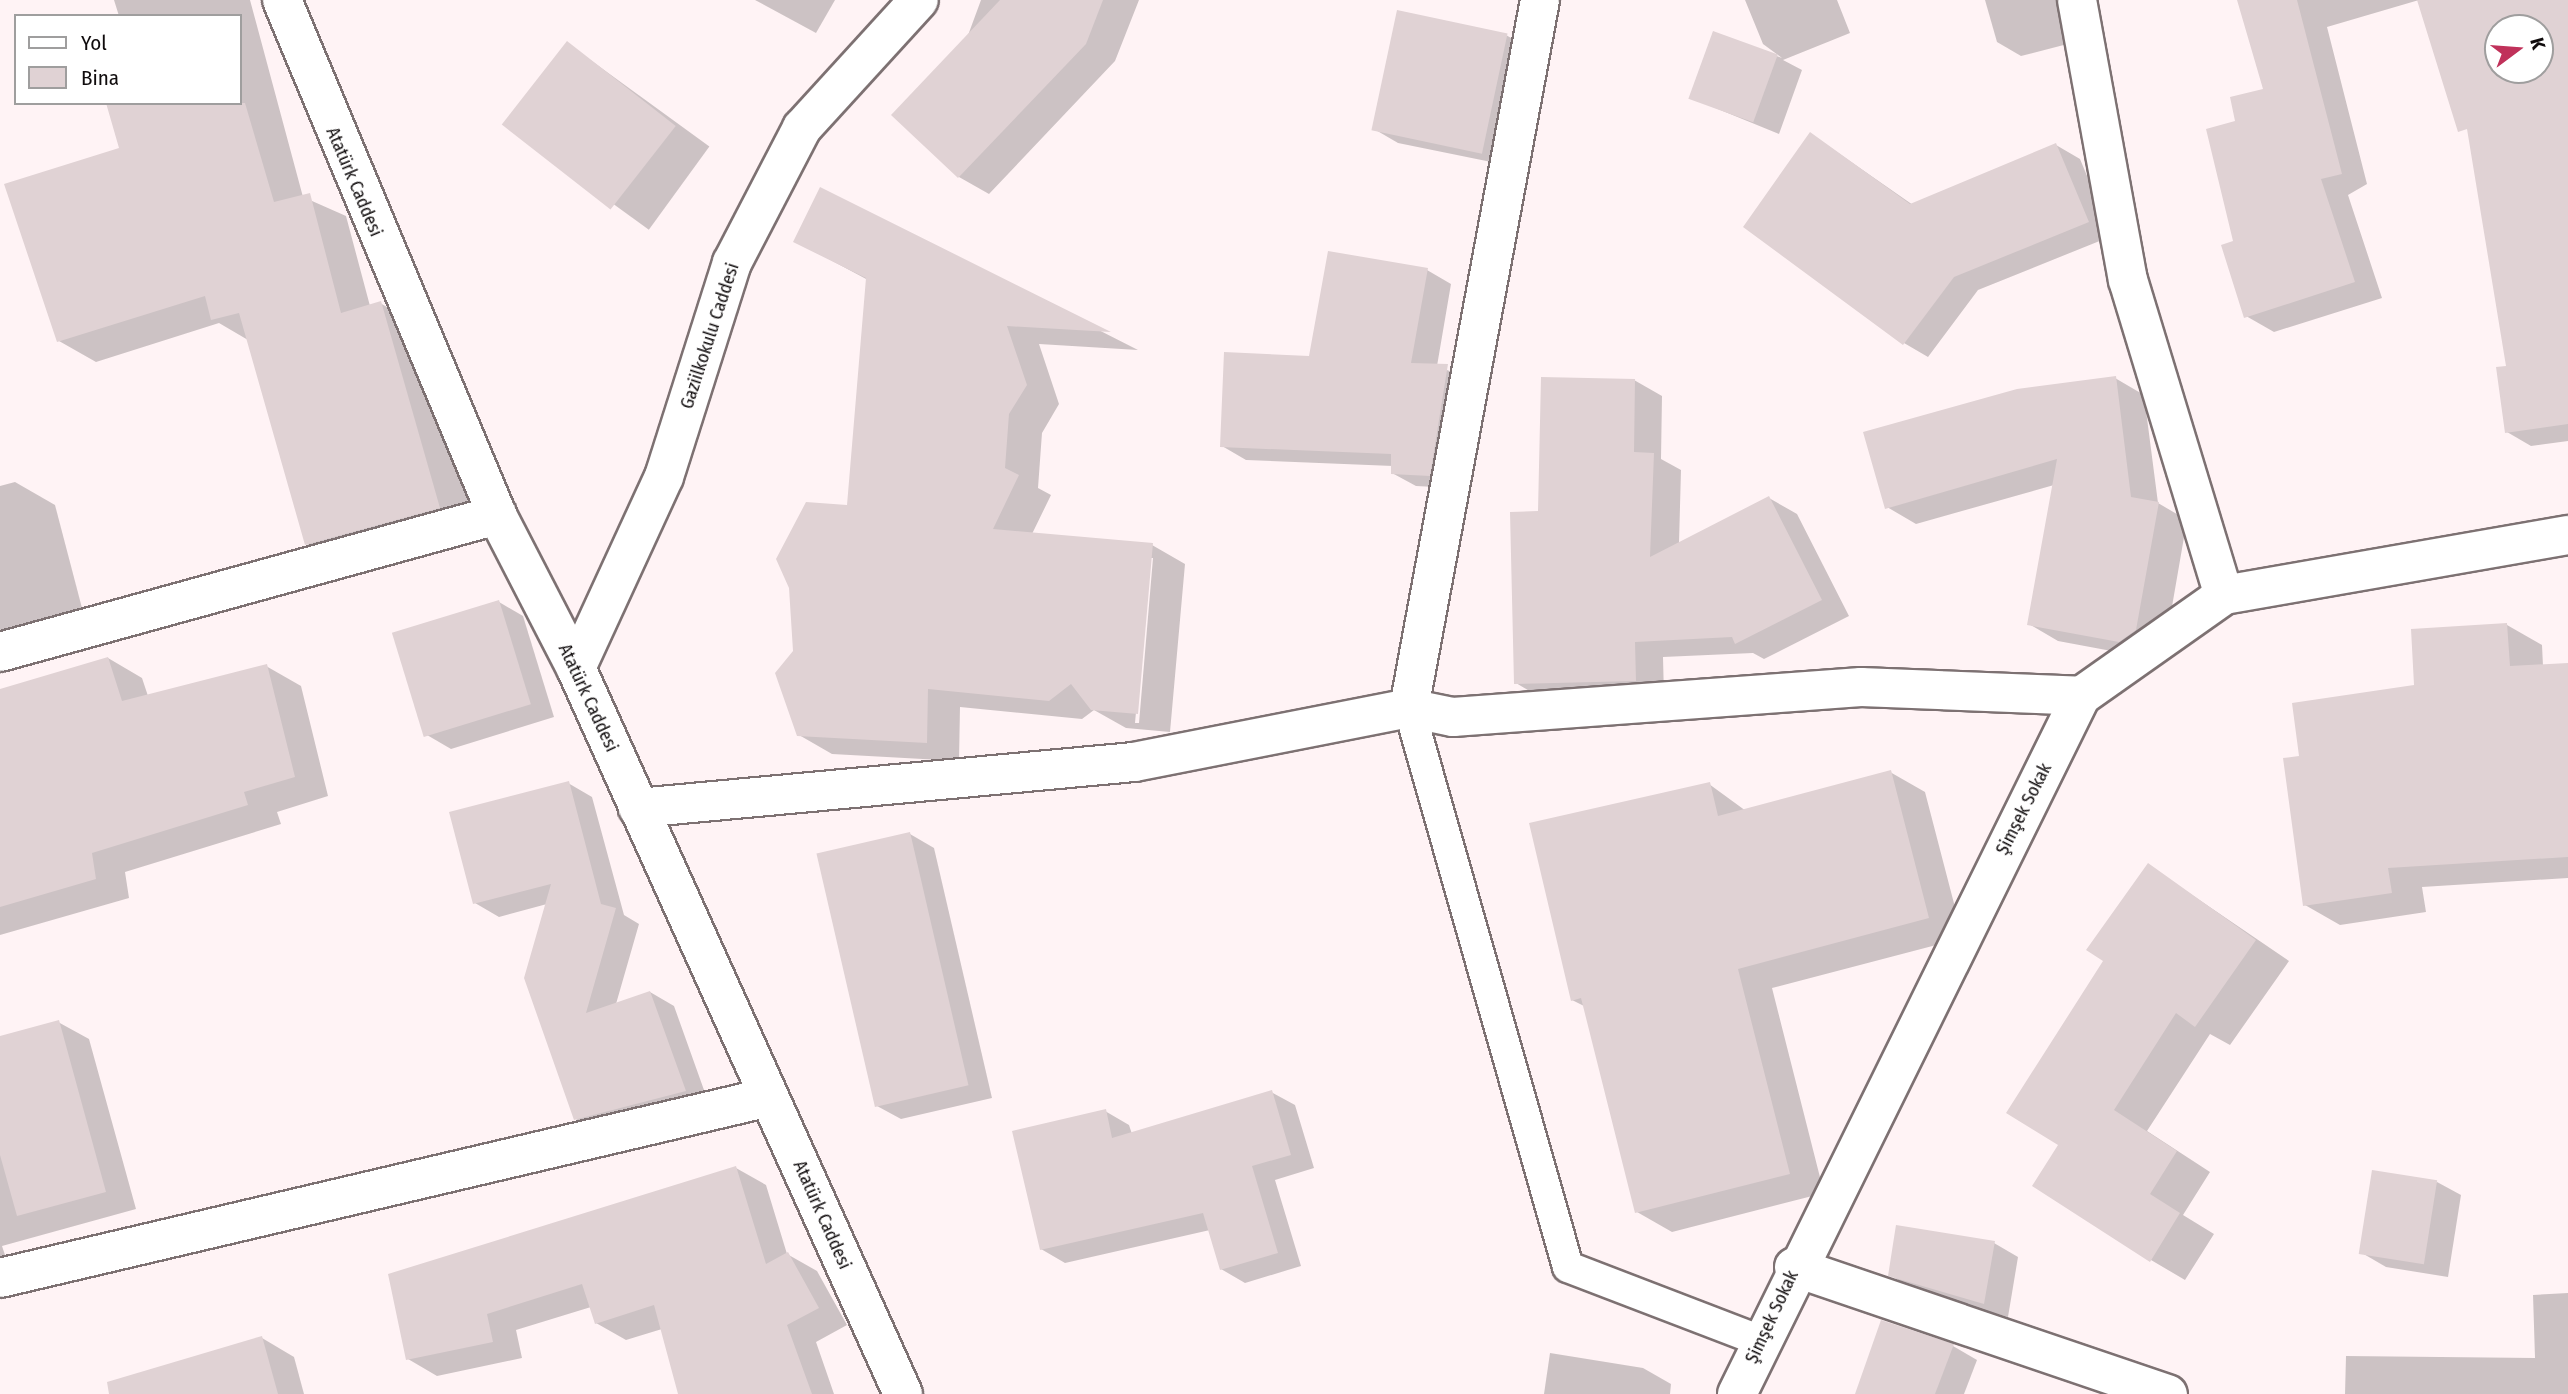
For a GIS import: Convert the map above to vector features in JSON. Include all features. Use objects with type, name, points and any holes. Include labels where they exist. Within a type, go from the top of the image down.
[{"type":"street","name":"Atatürk Caddesi","points":[[282,0],[497,516],[576,668],[903,1394]]},
{"type":"street","name":"Gaziilkokulu Caddesi","points":[[576,668],[664,477],[732,263],[802,128],[919,0]]},
{"type":"street","points":[[1409,708],[1540,0]]},
{"type":"street","points":[[2077,0],[2128,280],[2224,594]]},
{"type":"street","points":[[0,652],[497,516]]},
{"type":"street","name":"Şimşek Sokak","points":[[1737,1394],[1794,1267],[2081,696],[2224,594],[2568,535]]},
{"type":"street","points":[[638,808],[1134,762],[1409,708],[1454,716],[1861,687],[2081,696]]},
{"type":"street","points":[[0,1278],[769,1097]]},
{"type":"street","points":[[1794,1267],[2168,1394]]},
{"type":"lane","points":[[1409,708],[1568,1266],[1760,1341]]},
{"type":"building","points":[[1000,0],[1103,0],[1086,44],[958,178],[891,115]]},
{"type":"building","points":[[2237,0],[2297,0],[2342,174],[2321,179],[2355,282],[2244,318],[2221,245],[2233,241],[2206,129],[2235,121],[2230,97],[2263,89]]},
{"type":"building","points":[[2417,0],[2568,0],[2568,424],[2505,433],[2496,367],[2506,366],[2467,129],[2458,132]]},
{"type":"building","points":[[1397,10],[1508,33],[1482,154],[1371,130]]},
{"type":"building","points":[[1713,31],[1778,55],[1753,122],[1688,99]]},
{"type":"building","points":[[567,41],[676,126],[610,209],[502,125]]},
{"type":"building","points":[[245,103],[274,202],[310,193],[341,313],[381,301],[440,508],[305,545],[239,313],[211,320],[205,296],[57,342],[4,184],[119,148],[107,105]]},
{"type":"building","points":[[1810,132],[1910,204],[2056,143],[2089,222],[1954,277],[1903,345],[1743,227]]},
{"type":"building","points":[[820,187],[1111,332],[1007,326],[1027,385],[1009,414],[1005,468],[1019,475],[993,529],[1153,543],[1138,714],[1091,710],[1071,684],[1049,701],[928,689],[927,743],[797,736],[775,673],[793,651],[789,588],[776,559],[806,502],[847,505],[866,278],[793,242]]},
{"type":"building","points":[[1328,251],[1428,268],[1411,363],[1448,364],[1430,476],[1391,474],[1391,454],[1220,447],[1224,352],[1309,356]]},
{"type":"building","points":[[2116,376],[2131,497],[2159,502],[2136,630],[2119,642],[2027,625],[2057,459],[1885,509],[1863,432],[2017,389]]},
{"type":"building","points":[[1541,377],[1635,379],[1634,452],[1654,453],[1650,557],[1769,496],[1822,600],[1735,644],[1732,637],[1635,642],[1636,681],[1514,684],[1510,512],[1538,511]]},
{"type":"building","points":[[499,600],[531,704],[424,737],[392,633]]},
{"type":"building","points":[[2507,623],[2510,666],[2568,663],[2568,857],[2388,868],[2392,893],[2303,906],[2283,758],[2299,756],[2292,703],[2414,685],[2411,629]]},
{"type":"building","points":[[108,657],[122,701],[267,664],[295,777],[244,792],[248,805],[92,853],[96,879],[0,907],[0,689]]},
{"type":"building","points":[[1891,770],[1929,918],[1738,969],[1790,1174],[1635,1213],[1581,998],[1571,1001],[1529,823],[1710,782],[1718,816]]},
{"type":"building","points":[[569,781],[601,904],[616,908],[586,1013],[650,991],[686,1091],[574,1120],[524,978],[551,884],[473,904],[449,812]]},
{"type":"building","points":[[910,832],[968,1085],[875,1107],[816,854]]},
{"type":"building","points":[[2148,863],[2256,940],[2195,1027],[2176,1013],[2114,1110],[2177,1151],[2150,1194],[2180,1213],[2150,1262],[2032,1186],[2058,1145],[2006,1113],[2103,961],[2086,950]]},
{"type":"building","points":[[59,1020],[106,1192],[17,1216],[0,1155],[0,1036]]},
{"type":"building","points":[[1272,1090],[1291,1155],[1252,1166],[1278,1253],[1220,1270],[1203,1213],[1040,1250],[1012,1131],[1106,1109],[1112,1138]]},
{"type":"building","points":[[736,1166],[766,1264],[788,1252],[819,1308],[787,1325],[812,1394],[678,1394],[654,1305],[595,1324],[582,1284],[487,1314],[493,1342],[406,1360],[388,1274]]},
{"type":"building","points":[[2372,1170],[2437,1180],[2424,1264],[2359,1254]]},
{"type":"building","points":[[1896,1225],[1995,1241],[1984,1304],[1888,1276]]},
{"type":"building","points":[[1881,1320],[1954,1344],[1935,1394],[1855,1394]]},
{"type":"building","points":[[262,1336],[278,1394],[109,1394],[107,1382]]}]
